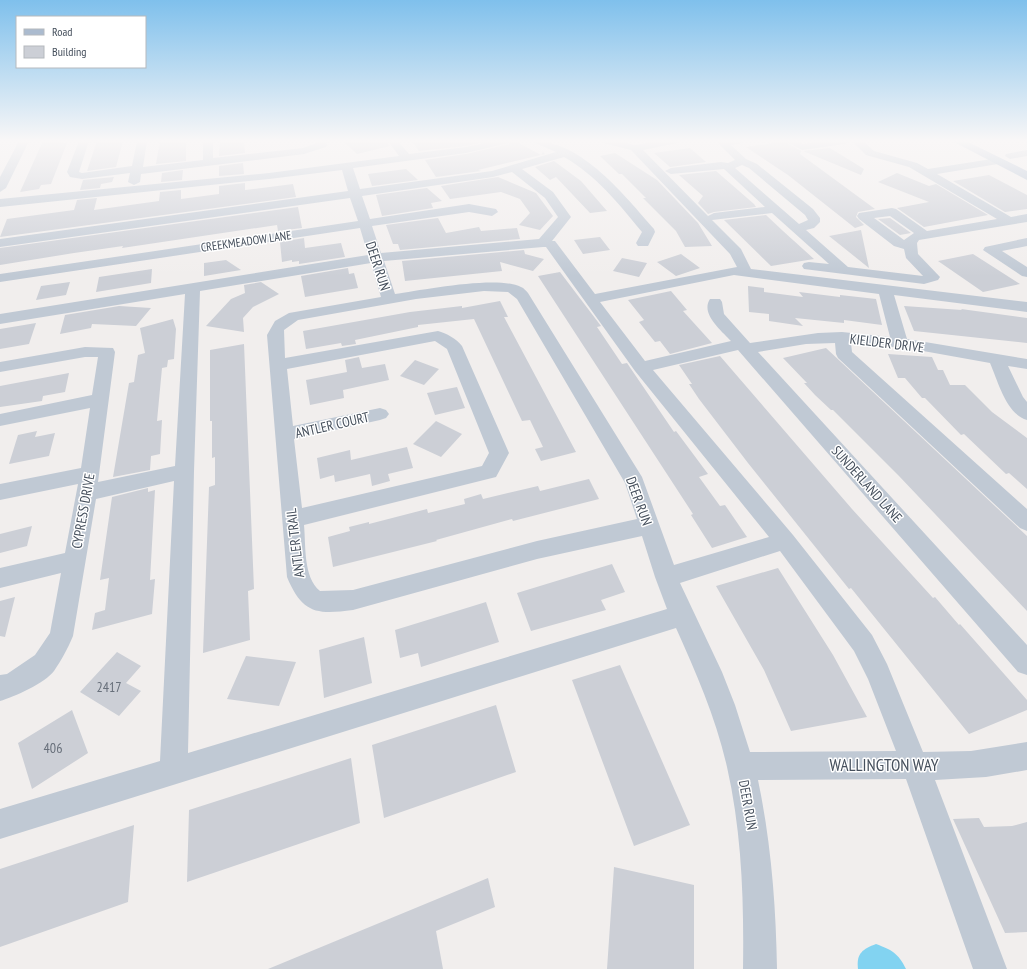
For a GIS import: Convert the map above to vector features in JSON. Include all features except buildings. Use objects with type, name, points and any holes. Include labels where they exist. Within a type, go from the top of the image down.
[{"type":"street","points":[[0,203],[169,186]]},
{"type":"street","name":"DEER RUN","points":[[353,186],[389,299],[498,286],[516,290],[523,296],[635,482],[648,526],[666,577],[709,672],[722,705],[741,766],[752,820],[760,921],[760,969]]},
{"type":"street","points":[[0,243],[404,186]]},
{"type":"street","points":[[538,186],[549,195],[565,217],[543,242]]},
{"type":"street","points":[[610,186],[649,232],[643,243]]},
{"type":"street","points":[[672,186],[736,252],[746,272]]},
{"type":"street","points":[[749,186],[845,271]]},
{"type":"street","points":[[778,186],[809,212],[814,218],[814,222],[809,225],[797,228]]},
{"type":"street","points":[[949,186],[1009,221]]},
{"type":"street","name":"CREEKMEADOW LANE","points":[[0,278],[469,208],[492,212]]},
{"type":"street","points":[[714,217],[775,209]]},
{"type":"street","points":[[910,247],[899,243],[863,216],[892,212],[926,236]]},
{"type":"street","points":[[809,266],[924,280],[933,277],[911,255],[910,243],[915,238],[1027,218]]},
{"type":"street","points":[[0,319],[376,258],[543,242],[550,244],[641,367],[785,541],[863,643],[878,673],[915,765],[990,969]]},
{"type":"street","points":[[1027,242],[990,250],[1027,273]]},
{"type":"street","points":[[591,299],[734,271],[1027,307]]},
{"type":"street","points":[[174,770],[184,471],[193,288]]},
{"type":"street","points":[[885,290],[900,343]]},
{"type":"street","name":"ANTLER TRAIL","points":[[389,299],[294,316],[286,320],[276,330],[292,519],[298,577],[303,591],[314,599],[330,603],[353,600],[562,543],[648,526]]},
{"type":"street","name":"SUNDERLAND LANE","points":[[716,302],[716,315],[1027,662]]},
{"type":"street","points":[[278,365],[438,336],[454,346],[499,453],[489,472],[292,519]]},
{"type":"street","points":[[842,338],[844,354],[1027,522]]},
{"type":"street","name":"KIELDER DRIVE","points":[[641,367],[744,346],[801,339],[842,338],[900,343],[1027,364]]},
{"type":"street","name":"CYPRESS DRIVE","points":[[0,367],[85,352],[107,352],[88,483],[61,636],[44,664],[12,685],[0,688]]},
{"type":"street","points":[[997,359],[1015,400],[1027,414]]},
{"type":"street","points":[[0,420],[100,400]]},
{"type":"street","name":"ANTLER COURT","points":[[284,435],[380,414]]},
{"type":"street","points":[[0,492],[184,471]]},
{"type":"street","points":[[666,577],[785,541]]},
{"type":"street","points":[[0,578],[74,560]]},
{"type":"street","points":[[0,824],[682,615]]},
{"type":"street","name":"WALLINGTON WAY","points":[[741,766],[928,766],[1005,762],[1027,756]]},
{"type":"water","points":[[876,944],[894,953],[906,969],[858,969],[858,959],[861,952]]}]
